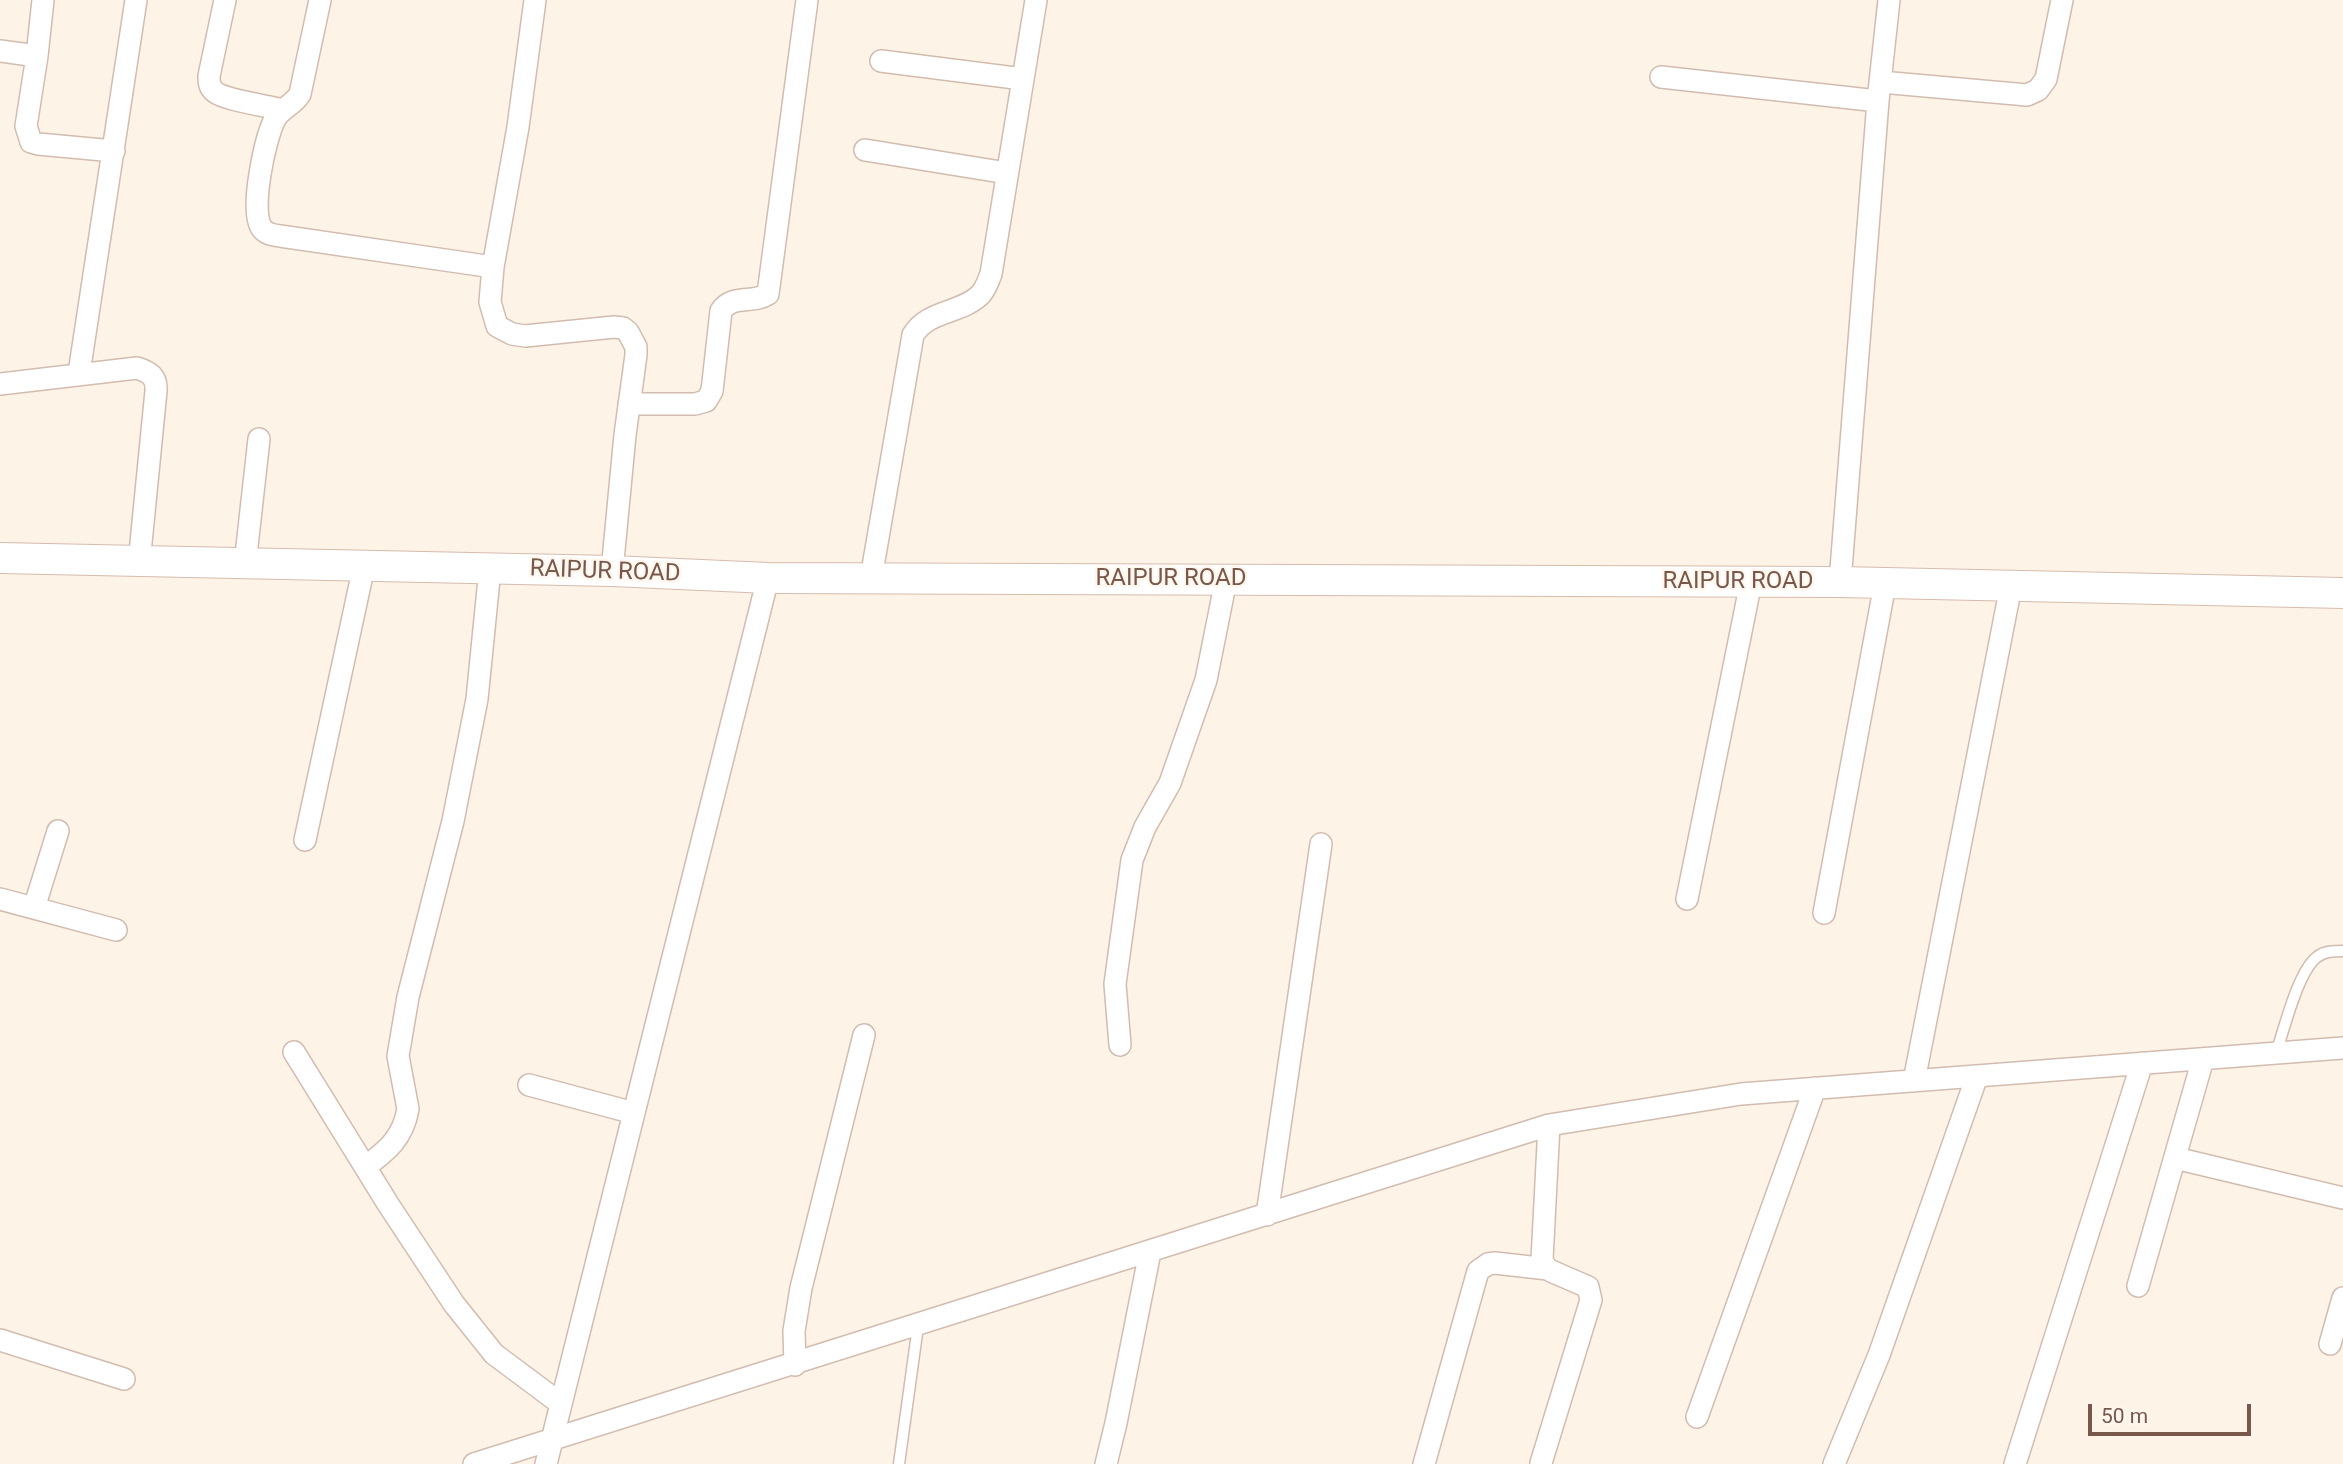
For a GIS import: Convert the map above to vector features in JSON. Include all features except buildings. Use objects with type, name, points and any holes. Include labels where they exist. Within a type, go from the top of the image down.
[{"type":"main road","name":"RAIPUR ROAD","points":[[0,558],[612,571],[768,578],[1840,582],[2343,593]]},
{"type":"street","points":[[43,0],[26,126],[29,139],[38,144],[114,152]]},
{"type":"street","points":[[79,373],[136,0]]},
{"type":"street","points":[[225,0],[209,76],[210,86],[222,95],[284,110]]},
{"type":"street","points":[[320,0],[300,94],[274,121],[258,181],[257,215],[260,226],[265,232],[280,236],[493,267]]},
{"type":"street","points":[[535,0],[519,127],[493,267],[490,302],[497,326],[503,331],[526,336],[623,328],[636,346],[612,571]]},
{"type":"street","points":[[629,404],[695,404],[710,397],[721,312],[729,303],[768,294],[807,0]]},
{"type":"street","points":[[871,578],[910,344],[924,321],[981,294],[990,274],[1036,0]]},
{"type":"street","points":[[1840,582],[1889,0]]},
{"type":"street","points":[[1661,77],[1880,92],[2033,94],[2046,79],[2062,0]]},
{"type":"street","points":[[0,51],[37,57]]},
{"type":"street","points":[[881,61],[1023,79]]},
{"type":"street","points":[[864,150],[1007,173]]},
{"type":"street","points":[[0,384],[79,373],[137,369],[145,370],[155,379],[139,562]]},
{"type":"street","points":[[245,564],[259,439]]},
{"type":"street","points":[[305,840],[364,566]]},
{"type":"street","points":[[365,1167],[395,1143],[407,1115],[398,1056],[408,997],[453,821],[477,699],[490,569]]},
{"type":"street","points":[[546,1464],[768,578]]},
{"type":"street","points":[[1120,1045],[1115,984],[1132,860],[1136,844],[1170,783],[1206,680],[1226,580]]},
{"type":"street","points":[[1687,898],[1751,582]]},
{"type":"street","points":[[1824,913],[1885,584]]},
{"type":"street","points":[[1914,1081],[2011,586]]},
{"type":"street","points":[[34,908],[58,831]]},
{"type":"street","points":[[1267,1215],[1321,844]]},
{"type":"street","points":[[0,899],[116,930]]},
{"type":"street","points":[[795,1364],[794,1331],[801,1288],[864,1035]]},
{"type":"street","points":[[474,1464],[1549,1125],[1741,1094],[2343,1048]]},
{"type":"street","points":[[293,1052],[454,1304],[479,1336],[506,1363],[561,1404]]},
{"type":"street","points":[[2138,1286],[2203,1059]]},
{"type":"street","points":[[2015,1464],[2142,1063]]},
{"type":"street","points":[[1834,1464],[1879,1355],[1977,1076]]},
{"type":"street","points":[[529,1085],[634,1113]]},
{"type":"street","points":[[1697,1417],[1815,1088]]},
{"type":"street","points":[[1548,1269],[1542,1260],[1542,1250],[1549,1125]]},
{"type":"street","points":[[2175,1158],[2343,1198]]},
{"type":"street","points":[[1106,1464],[1150,1252]]},
{"type":"street","points":[[1424,1464],[1478,1271],[1495,1263],[1548,1269],[1588,1287],[1591,1300],[1541,1463]]},
{"type":"street","points":[[2330,1344],[2343,1298]]},
{"type":"street","points":[[0,1340],[124,1379]]},
{"type":"lane","points":[[2276,1053],[2308,967],[2315,957],[2343,951]]},
{"type":"lane","points":[[900,1464],[918,1326]]}]
